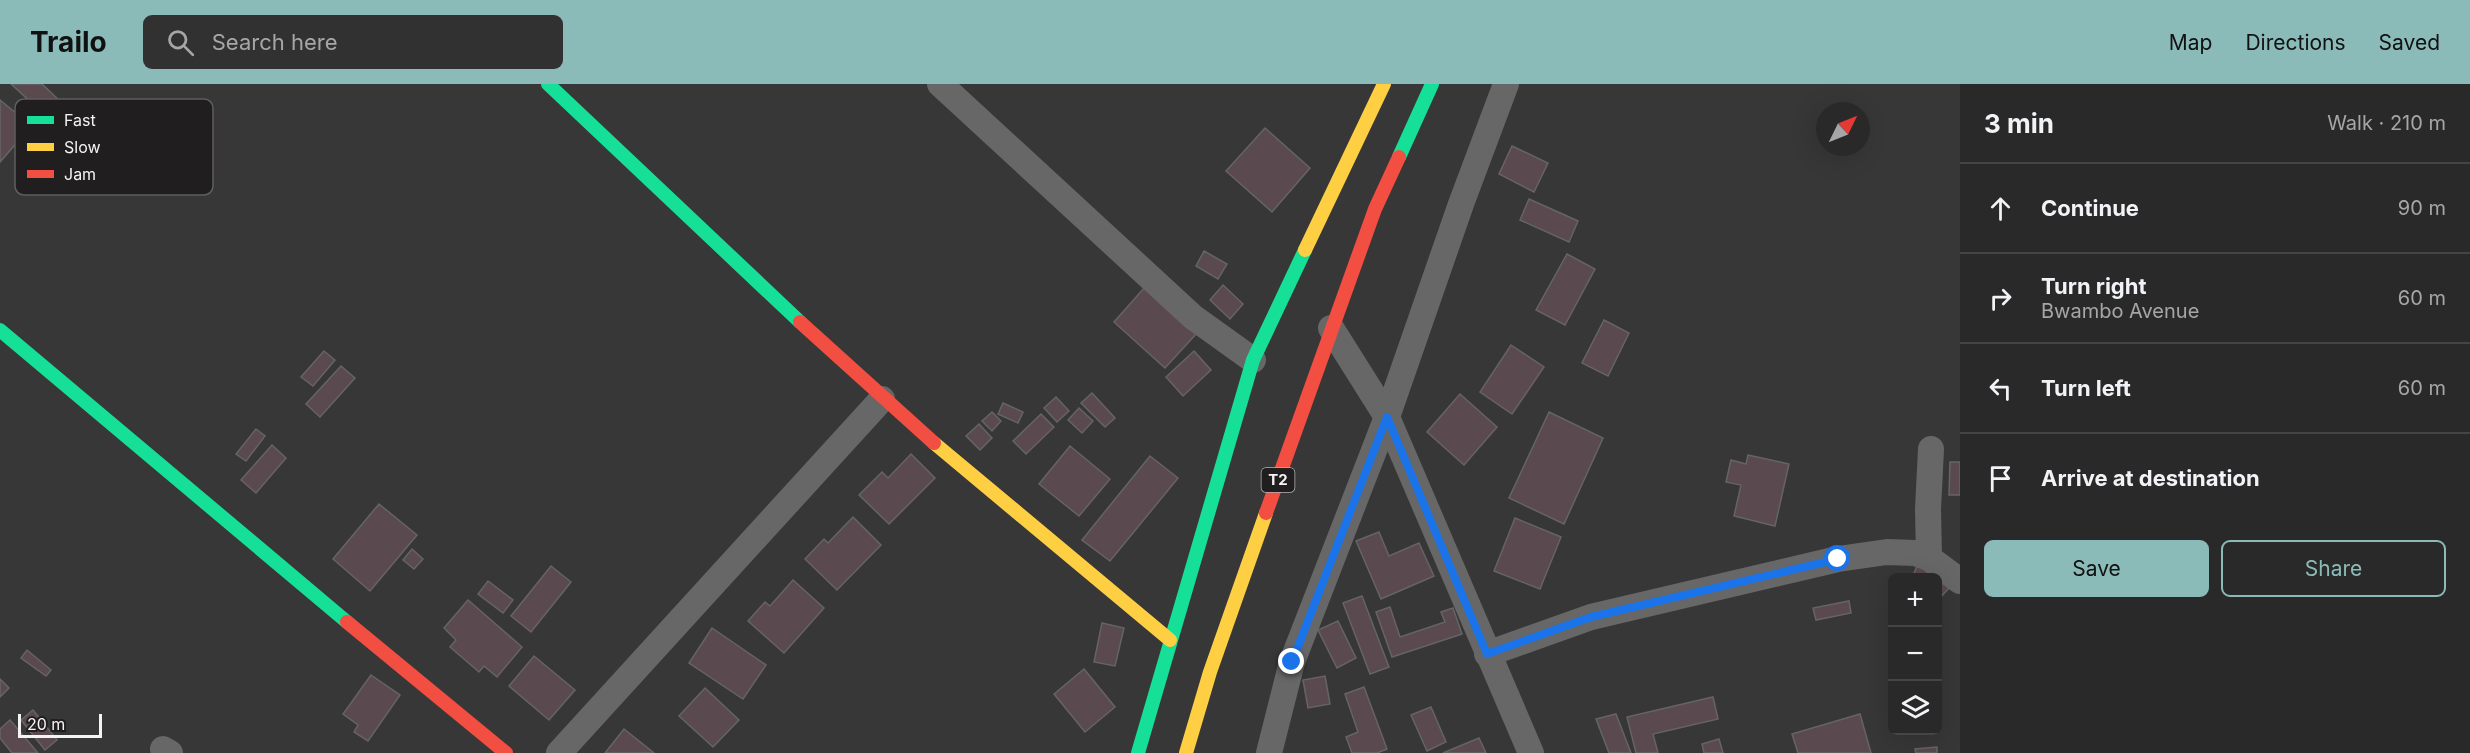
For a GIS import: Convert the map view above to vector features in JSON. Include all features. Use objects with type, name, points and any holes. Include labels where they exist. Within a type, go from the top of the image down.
[{"type":"main road","points":[[548,84],[882,399],[1069,561],[1170,640]]},
{"type":"main road","points":[[1138,753],[1253,360],[1384,84]]},
{"type":"main road","name":"T2","points":[[1186,753],[1210,672],[1331,328],[1376,209],[1432,84]]},
{"type":"main road","points":[[0,330],[141,451],[506,753]]},
{"type":"street","points":[[940,84],[1193,317],[1253,360]]},
{"type":"street","points":[[1269,753],[1292,662],[1387,417],[1461,204],[1506,84]]},
{"type":"street","points":[[1331,328],[1387,417],[1531,753]]},
{"type":"street","points":[[559,753],[882,399]]},
{"type":"street","points":[[1929,558],[1928,509],[1931,449]]},
{"type":"street","points":[[1487,654],[1591,617],[1838,559],[1887,552],[1915,553],[1929,558],[1960,581]]},
{"type":"building","points":[[11,84],[42,84],[58,99],[27,99]]},
{"type":"building","points":[[0,100],[15,112],[15,145],[0,162]]},
{"type":"building","points":[[1265,128],[1310,168],[1272,212],[1226,171]]},
{"type":"building","points":[[1512,146],[1548,163],[1534,192],[1499,174]]},
{"type":"building","points":[[1529,199],[1578,221],[1569,242],[1520,220]]},
{"type":"building","points":[[1204,251],[1227,264],[1218,279],[1196,266]]},
{"type":"building","points":[[1567,254],[1595,269],[1565,325],[1536,310]]},
{"type":"building","points":[[1223,285],[1243,304],[1230,319],[1210,300]]},
{"type":"building","points":[[1145,287],[1197,333],[1165,368],[1114,322]]},
{"type":"building","points":[[1604,320],[1629,333],[1608,376],[1582,363]]},
{"type":"building","points":[[1511,345],[1544,367],[1512,414],[1480,392]]},
{"type":"building","points":[[324,351],[335,360],[313,386],[301,377]]},
{"type":"building","points":[[1194,351],[1211,370],[1183,396],[1166,377]]},
{"type":"building","points":[[341,366],[355,378],[320,417],[306,404]]},
{"type":"building","points":[[1092,393],[1115,418],[1105,427],[1081,403]]},
{"type":"building","points":[[1460,394],[1497,427],[1464,465],[1427,432]]},
{"type":"building","points":[[1056,397],[1069,411],[1057,422],[1044,408]]},
{"type":"building","points":[[1003,403],[1023,412],[1018,423],[998,414]]},
{"type":"building","points":[[1079,408],[1093,421],[1082,433],[1068,420]]},
{"type":"building","points":[[992,412],[1001,421],[992,431],[982,421]]},
{"type":"building","points":[[1549,412],[1603,438],[1564,524],[1509,498]]},
{"type":"building","points":[[1041,414],[1054,427],[1026,454],[1013,441]]},
{"type":"building","points":[[979,424],[992,438],[980,450],[966,436]]},
{"type":"building","points":[[256,429],[265,436],[246,461],[236,454]]},
{"type":"building","points":[[272,445],[286,458],[256,493],[241,480]]},
{"type":"building","points":[[1070,446],[1110,479],[1079,516],[1039,484]]},
{"type":"building","points":[[911,454],[935,478],[889,524],[859,495],[882,472],[888,478]]},
{"type":"building","points":[[1748,455],[1789,464],[1775,526],[1734,516],[1741,485],[1726,482],[1731,460],[1746,464]]},
{"type":"building","points":[[1150,456],[1178,478],[1110,561],[1082,540]]},
{"type":"building","points":[[1950,462],[1960,462],[1960,495],[1949,495]]},
{"type":"building","points":[[379,504],[417,535],[370,591],[333,559]]},
{"type":"building","points":[[853,517],[881,545],[837,590],[805,559],[824,539],[828,543]]},
{"type":"building","points":[[1515,518],[1561,537],[1540,589],[1494,571]]},
{"type":"building","points":[[1379,532],[1389,556],[1419,543],[1434,576],[1381,599],[1356,541]]},
{"type":"building","points":[[412,549],[423,559],[414,569],[403,560]]},
{"type":"building","points":[[1923,563],[1934,573],[1914,573],[1917,566]]},
{"type":"building","points":[[551,566],[571,582],[531,632],[511,616]]},
{"type":"building","points":[[793,580],[824,608],[784,653],[748,621],[765,602],[770,606]]},
{"type":"building","points":[[1942,580],[1950,587],[1942,596]]},
{"type":"building","points":[[488,581],[513,600],[503,613],[478,594]]},
{"type":"building","points":[[1362,596],[1389,667],[1370,674],[1343,603]]},
{"type":"building","points":[[468,600],[522,647],[497,677],[484,666],[479,672],[450,647],[456,640],[444,628]]},
{"type":"building","points":[[1849,601],[1851,613],[1816,620],[1813,608]]},
{"type":"building","points":[[1390,607],[1400,637],[1445,622],[1441,612],[1453,608],[1462,634],[1392,657],[1376,612]]},
{"type":"building","points":[[1338,621],[1356,658],[1337,668],[1318,630]]},
{"type":"building","points":[[1102,623],[1124,628],[1115,666],[1094,662]]},
{"type":"building","points":[[712,628],[766,665],[743,699],[689,663]]},
{"type":"building","points":[[27,650],[51,670],[46,676],[21,658]]},
{"type":"building","points":[[534,656],[575,690],[549,720],[509,686]]},
{"type":"building","points":[[1084,669],[1115,707],[1085,732],[1054,694]]},
{"type":"building","points":[[371,675],[400,695],[368,741],[354,732],[358,725],[343,714]]},
{"type":"building","points":[[1325,676],[1330,704],[1308,708],[1303,680]]},
{"type":"building","points":[[0,679],[9,688],[0,697]]},
{"type":"building","points":[[1364,687],[1387,749],[1377,753],[1352,753],[1346,737],[1358,732],[1345,694]]},
{"type":"building","points":[[705,688],[739,720],[713,747],[679,716]]},
{"type":"building","points":[[1713,697],[1718,719],[1653,734],[1658,753],[1636,753],[1627,717]]},
{"type":"building","points":[[1431,707],[1446,742],[1427,751],[1411,715]]},
{"type":"building","points":[[33,710],[57,740],[45,750],[21,720]]},
{"type":"building","points":[[1616,714],[1631,753],[1609,753],[1596,719]]},
{"type":"building","points":[[1860,714],[1871,753],[1798,753],[1792,734]]},
{"type":"building","points":[[10,720],[38,753],[12,753],[0,738],[0,729]]},
{"type":"building","points":[[624,729],[654,753],[605,753]]},
{"type":"building","points":[[1479,738],[1486,753],[1443,753]]},
{"type":"building","points":[[1719,739],[1723,753],[1704,753],[1702,744]]},
{"type":"building","points":[[1937,747],[1937,753],[1916,753],[1915,749]]},
{"type":"traffic: fast","points":[[548,84],[800,322]]},
{"type":"traffic: fast","points":[[1399,157],[1432,84]]},
{"type":"traffic: fast","points":[[1138,753],[1253,360],[1305,250]]},
{"type":"traffic: fast","points":[[0,330],[347,622]]},
{"type":"traffic: slow","points":[[1305,250],[1384,84]]},
{"type":"traffic: slow","points":[[934,443],[1170,640]]},
{"type":"traffic: slow","points":[[1186,753],[1210,672],[1266,513]]},
{"type":"traffic: jam","points":[[1266,513],[1375,209],[1399,157]]},
{"type":"traffic: jam","points":[[800,322],[934,443]]},
{"type":"traffic: jam","points":[[347,622],[506,753]]},
{"type":"route","points":[[1292,662],[1387,417],[1487,654],[1591,617],[1731,582],[1838,559]]}]
